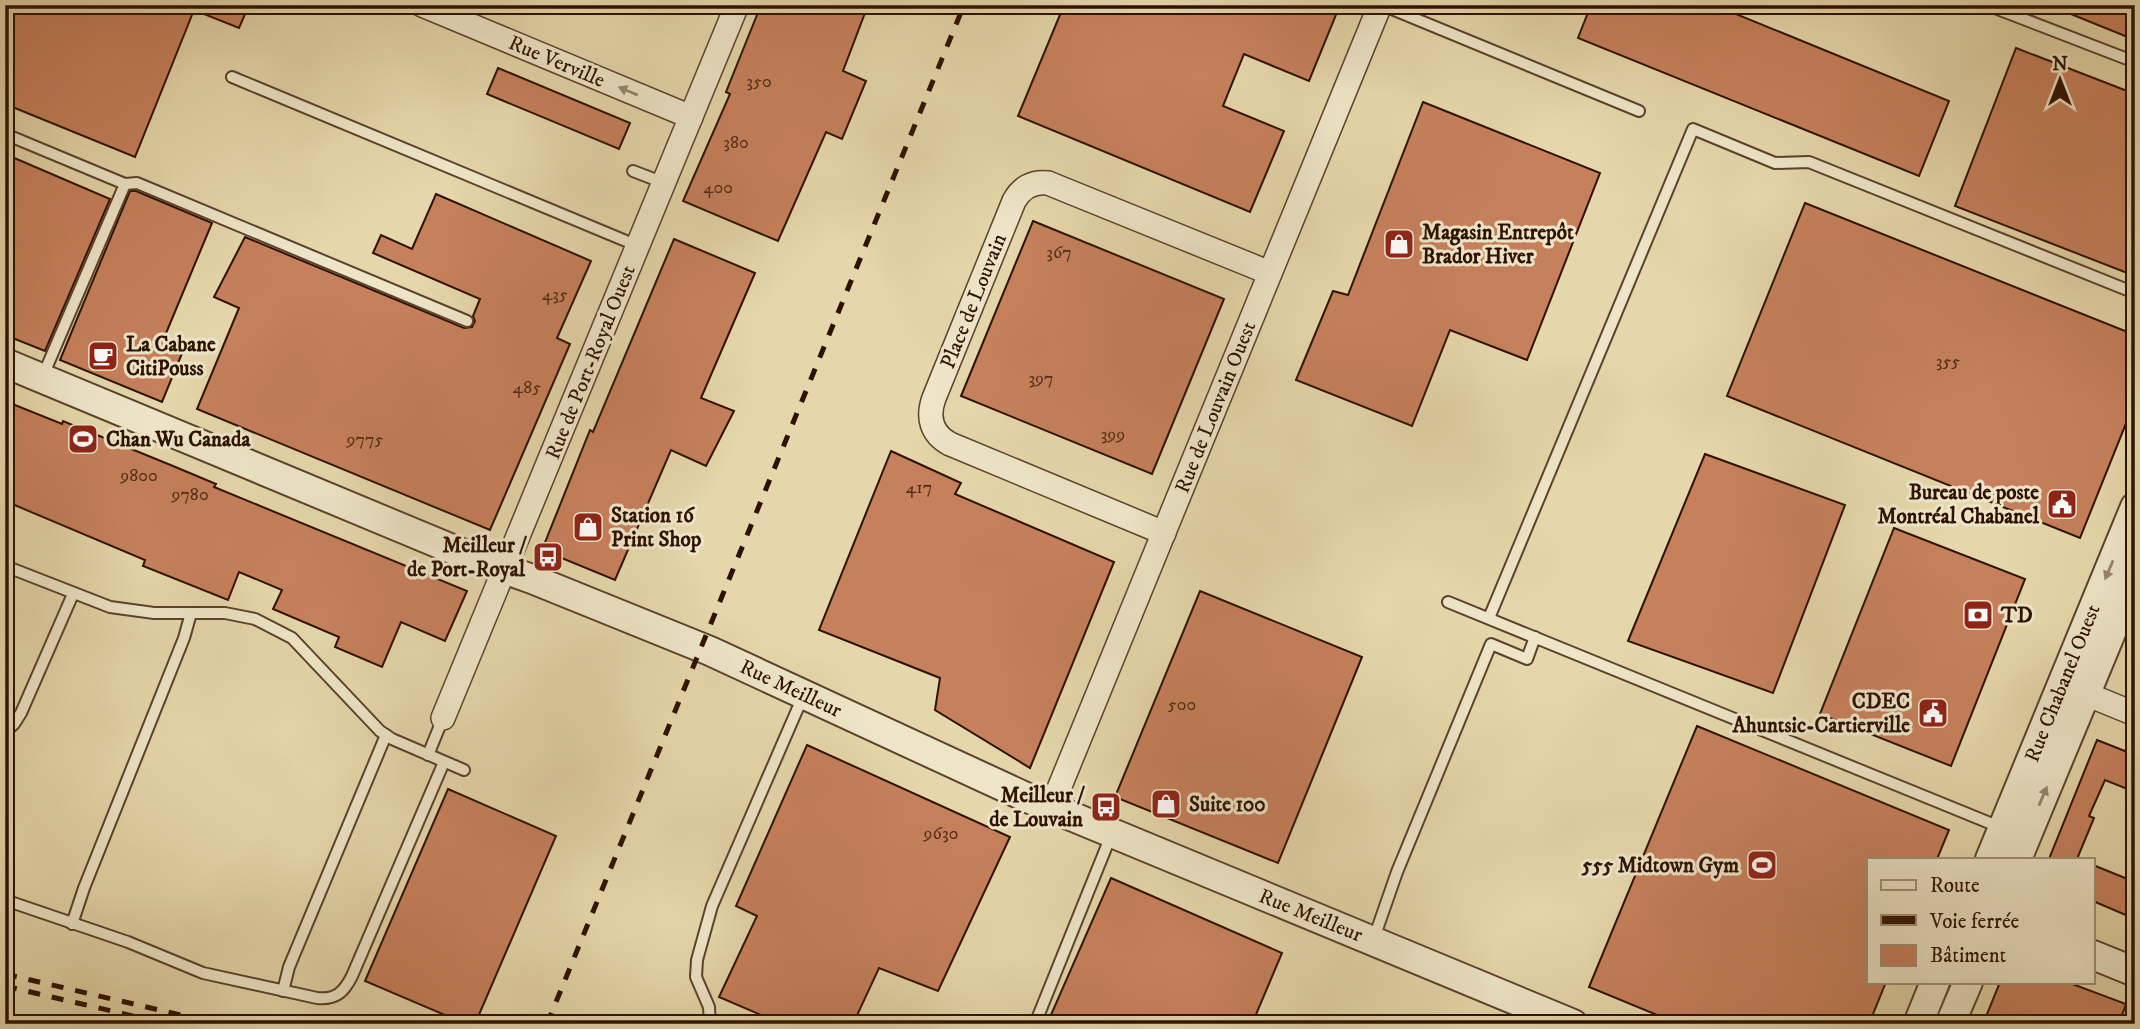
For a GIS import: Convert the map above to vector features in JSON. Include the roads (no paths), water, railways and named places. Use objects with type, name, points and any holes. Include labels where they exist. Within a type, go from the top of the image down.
[{"type":"street","name":"Rue Verville","points":[[422,5],[691,117]]},
{"type":"street","name":"Rue de Port-Royal Ouest","points":[[443,718],[737,5]]},
{"type":"street","name":"Rue de Louvain Ouest","points":[[1051,808],[1381,5]]},
{"type":"street","name":"Place de Louvain","points":[[1164,533],[950,444],[940,438],[934,428],[930,412],[934,398],[1014,201],[1025,188],[1036,183],[1048,183],[1270,273]]},
{"type":"street","name":"Rue Meilleur","points":[[5,363],[505,570],[710,651],[1051,808],[1573,1024]]},
{"type":"street","name":"Rue Chabanel Ouest","points":[[1990,858],[2135,507]]},
{"type":"street","name":"Rue Chabanel Ouest","points":[[2017,858],[2135,575]]},
{"type":"street","points":[[2086,694],[2135,714]]},
{"type":"street","points":[[2094,955],[2135,972]]},
{"type":"street","points":[[1918,1024],[1934,984]]},
{"type":"street","points":[[1950,1024],[1967,984]]},
{"type":"lane","points":[[1381,5],[1639,111]]},
{"type":"lane","points":[[1995,5],[1995,8],[2135,62]]},
{"type":"lane","points":[[232,77],[638,246]]},
{"type":"lane","points":[[1489,618],[1693,129],[1775,163],[1809,162],[2135,293]]},
{"type":"lane","points":[[5,134],[125,184],[137,183],[467,321]]},
{"type":"lane","points":[[633,171],[664,183]]},
{"type":"lane","points":[[42,378],[125,184]]},
{"type":"lane","points":[[5,566],[110,607],[154,613],[239,615],[255,619],[292,638],[363,715],[386,735],[464,770]]},
{"type":"lane","points":[[5,732],[21,713],[73,594]]},
{"type":"lane","points":[[1448,602],[1844,758],[2002,828]]},
{"type":"lane","points":[[72,923],[184,638],[191,613]]},
{"type":"lane","points":[[1373,941],[1397,872],[1491,644],[1527,659],[1535,637]]},
{"type":"lane","points":[[710,1024],[709,1007],[696,977],[697,961],[712,906],[804,694]]},
{"type":"lane","points":[[428,755],[443,718]]},
{"type":"lane","points":[[283,991],[289,967],[386,735]]},
{"type":"lane","points":[[5,900],[128,942],[203,973],[325,999],[339,995],[346,988],[444,762]]},
{"type":"lane","points":[[1035,1024],[1112,833]]},
{"type":"railway","points":[[547,1024],[964,5]]},
{"type":"railway","points":[[5,974],[219,1024]]},
{"type":"railway","points":[[5,986],[167,1024]]},
{"type":"place","name":"Magasin Entrepôt Brador Hiver","points":[[1399,244]]},
{"type":"place","name":"La Cabane CitiPouss","points":[[103,356]]},
{"type":"place","name":"Chan Wu Canada","points":[[83,439]]},
{"type":"place","name":"Bureau de poste Montréal Chabanel","points":[[2062,504]]},
{"type":"place","name":"Station 16 Print Shop","points":[[588,527]]},
{"type":"place","name":"Meilleur / de Port-Royal","points":[[548,557]]},
{"type":"place","name":"TD","points":[[1978,615]]},
{"type":"place","name":"CDEC Ahuntsic-Cartierville","points":[[1933,713]]},
{"type":"place","name":"Suite 100","points":[[1166,804]]},
{"type":"place","name":"Meilleur / de Louvain","points":[[1106,807]]},
{"type":"place","name":"555 Midtown Gym","points":[[1762,865]]}]
